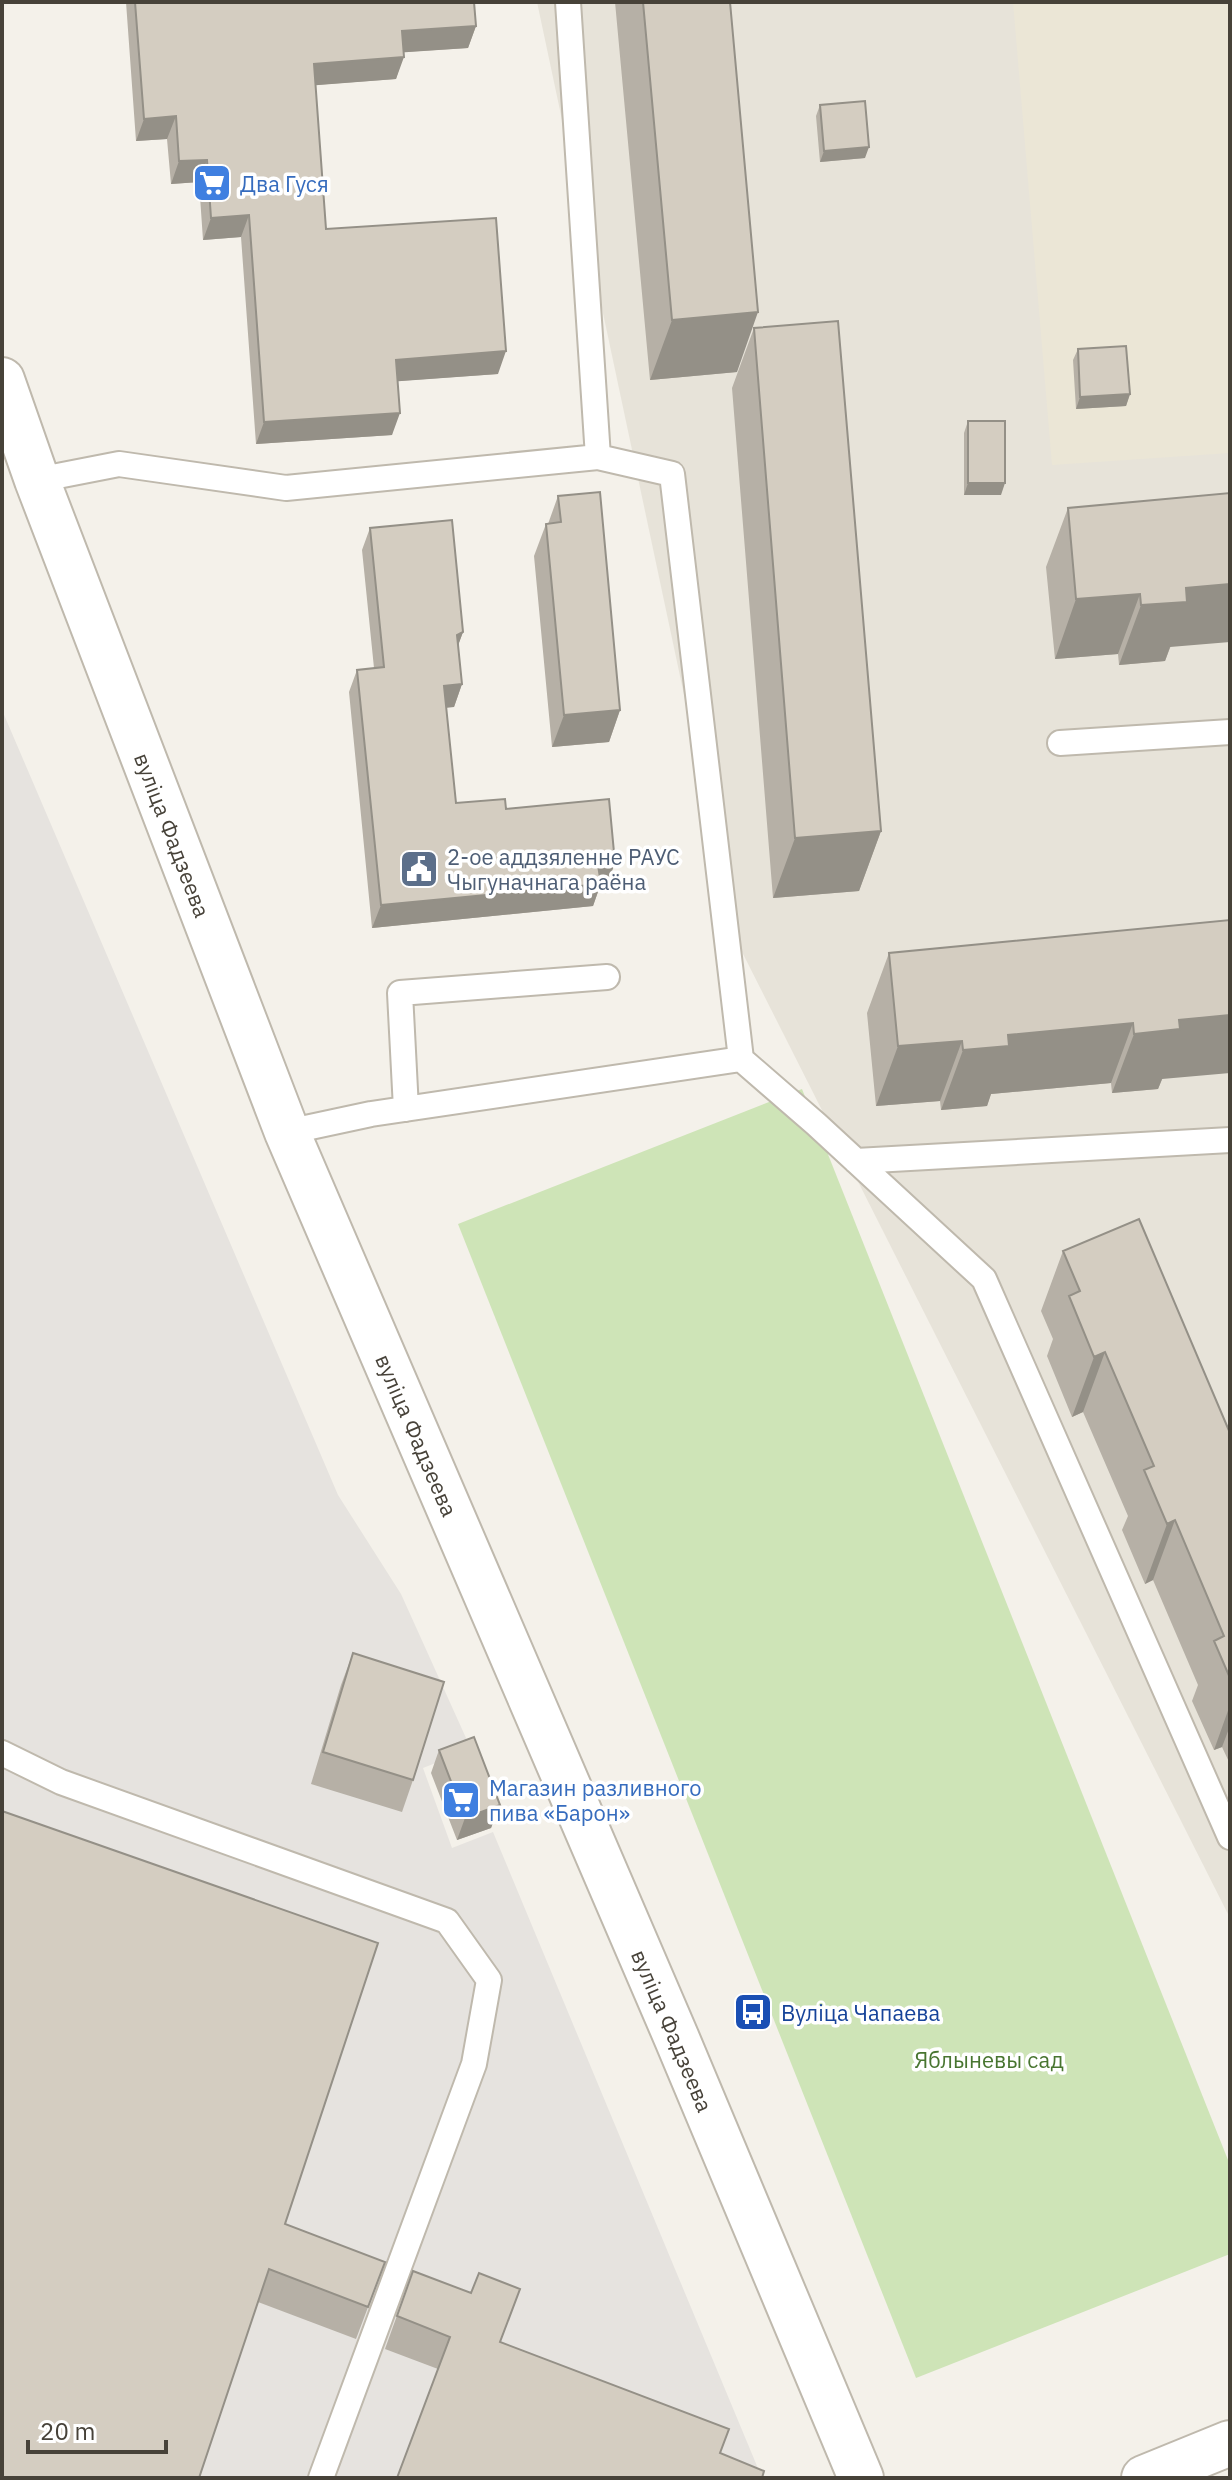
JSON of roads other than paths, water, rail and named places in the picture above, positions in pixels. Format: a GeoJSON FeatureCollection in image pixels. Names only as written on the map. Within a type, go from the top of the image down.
{"type":"FeatureCollection","features":[{"type":"Feature","properties":{"kind":"street","name":"вуліца Фадзеева"},"geometry":{"type":"LineString","coordinates":[[2,380],[37,480],[287,1132],[671,2024],[861,2478]]}},
{"type":"Feature","properties":{"kind":"street"},"geometry":{"type":"LineString","coordinates":[[1144,2478],[1230,2443]]}},
{"type":"Feature","properties":{"kind":"lane"},"geometry":{"type":"LineString","coordinates":[[568,2],[598,457]]}},
{"type":"Feature","properties":{"kind":"lane"},"geometry":{"type":"LineString","coordinates":[[37,480],[119,464],[286,488],[598,457],[672,474],[741,1059],[984,1279],[1230,1837]]}},
{"type":"Feature","properties":{"kind":"lane"},"geometry":{"type":"LineString","coordinates":[[1060,743],[1230,732]]}},
{"type":"Feature","properties":{"kind":"lane"},"geometry":{"type":"LineString","coordinates":[[406,1109],[400,993],[607,977]]}},
{"type":"Feature","properties":{"kind":"lane"},"geometry":{"type":"LineString","coordinates":[[287,1132],[406,1109],[741,1059]]}},
{"type":"Feature","properties":{"kind":"lane"},"geometry":{"type":"LineString","coordinates":[[856,1161],[1230,1140]]}},
{"type":"Feature","properties":{"kind":"lane"},"geometry":{"type":"LineString","coordinates":[[2,1753],[61,1782],[447,1921],[489,1980],[474,2064],[321,2478]]}},
{"type":"Feature","properties":{"kind":"place","name":"Два Гуся"},"geometry":{"type":"Point","coordinates":[212,183]}},
{"type":"Feature","properties":{"kind":"place","name":"2-ое аддзяленне РАУС Чыгуначнага раёна"},"geometry":{"type":"Point","coordinates":[419,869]}},
{"type":"Feature","properties":{"kind":"place","name":"Магазин разливного пива «Барон»"},"geometry":{"type":"Point","coordinates":[461,1800]}},
{"type":"Feature","properties":{"kind":"place","name":"Вуліца Чапаева"},"geometry":{"type":"Point","coordinates":[753,2012]}},
{"type":"Feature","properties":{"kind":"park label","name":"Яблыневы сад"},"geometry":{"type":"Point","coordinates":[989,2059]}}]}
